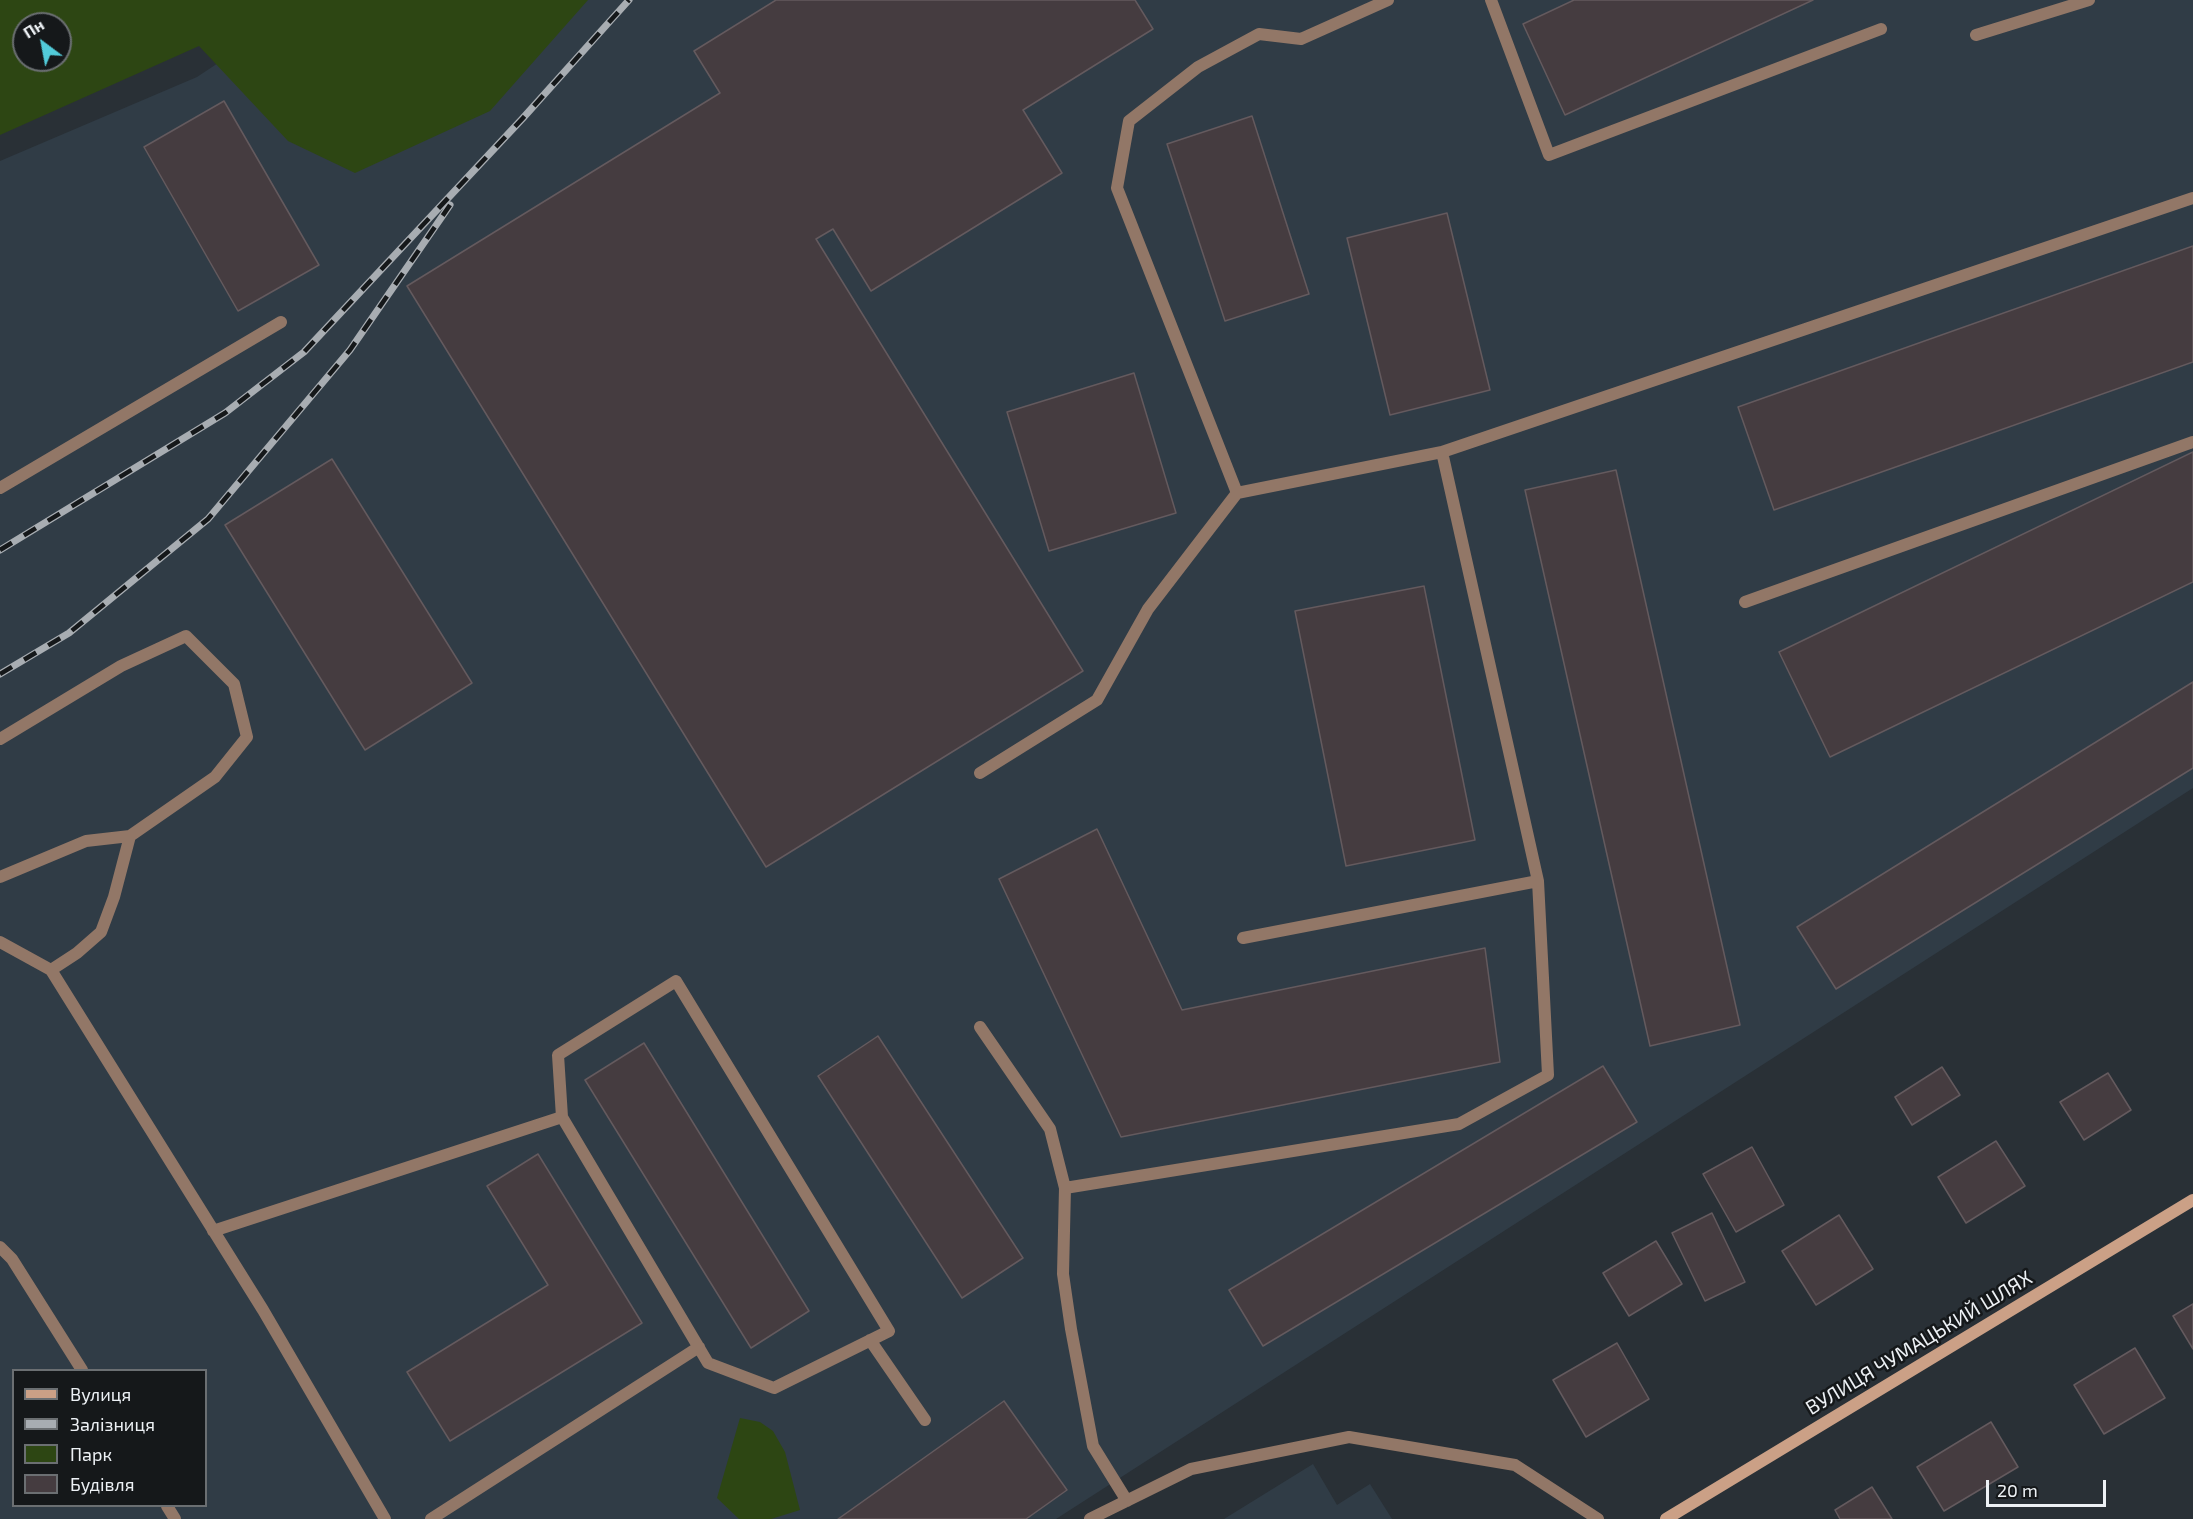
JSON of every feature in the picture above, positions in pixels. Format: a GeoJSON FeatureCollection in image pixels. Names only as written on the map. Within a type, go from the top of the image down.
{"type":"FeatureCollection","features":[{"type":"Feature","properties":{"kind":"main road","name":"ВУЛИЦЯ ЧУМАЦЬКИЙ ШЛЯХ"},"geometry":{"type":"LineString","coordinates":[[1666,1519],[2193,1200]]}},
{"type":"Feature","properties":{"kind":"lane"},"geometry":{"type":"LineString","coordinates":[[1237,493],[1117,188],[1129,121],[1198,67],[1258,34],[1301,39],[1388,0]]}},
{"type":"Feature","properties":{"kind":"lane"},"geometry":{"type":"LineString","coordinates":[[1491,0],[1549,155],[1881,29]]}},
{"type":"Feature","properties":{"kind":"lane"},"geometry":{"type":"LineString","coordinates":[[1976,35],[2088,0]]}},
{"type":"Feature","properties":{"kind":"lane"},"geometry":{"type":"LineString","coordinates":[[980,773],[1097,700],[1148,609],[1237,493],[1443,452],[2193,198]]}},
{"type":"Feature","properties":{"kind":"lane"},"geometry":{"type":"LineString","coordinates":[[0,488],[281,322]]}},
{"type":"Feature","properties":{"kind":"lane"},"geometry":{"type":"LineString","coordinates":[[1745,602],[2193,442]]}},
{"type":"Feature","properties":{"kind":"lane"},"geometry":{"type":"LineString","coordinates":[[1065,1188],[1459,1124],[1548,1076],[1538,881],[1443,452]]}},
{"type":"Feature","properties":{"kind":"lane"},"geometry":{"type":"LineString","coordinates":[[0,739],[121,666],[186,636],[234,684],[247,737],[215,777],[130,836],[86,841],[0,877]]}},
{"type":"Feature","properties":{"kind":"lane"},"geometry":{"type":"LineString","coordinates":[[51,970],[77,953],[101,932],[114,897],[130,836]]}},
{"type":"Feature","properties":{"kind":"lane"},"geometry":{"type":"LineString","coordinates":[[1243,938],[1538,881]]}},
{"type":"Feature","properties":{"kind":"lane"},"geometry":{"type":"LineString","coordinates":[[0,942],[51,970],[263,1310],[385,1519]]}},
{"type":"Feature","properties":{"kind":"lane"},"geometry":{"type":"LineString","coordinates":[[676,981],[889,1331],[774,1388],[708,1363],[562,1117],[558,1055],[676,981]]}},
{"type":"Feature","properties":{"kind":"lane"},"geometry":{"type":"LineString","coordinates":[[980,1027],[1050,1129],[1065,1188],[1064,1274],[1071,1329],[1093,1446],[1126,1501]]}},
{"type":"Feature","properties":{"kind":"lane"},"geometry":{"type":"LineString","coordinates":[[213,1231],[562,1117]]}},
{"type":"Feature","properties":{"kind":"lane"},"geometry":{"type":"LineString","coordinates":[[0,1247],[12,1259],[81,1369]]}},
{"type":"Feature","properties":{"kind":"lane"},"geometry":{"type":"LineString","coordinates":[[870,1340],[925,1420]]}},
{"type":"Feature","properties":{"kind":"lane"},"geometry":{"type":"LineString","coordinates":[[430,1519],[699,1347]]}},
{"type":"Feature","properties":{"kind":"lane"},"geometry":{"type":"LineString","coordinates":[[1090,1519],[1191,1469],[1349,1437],[1515,1465],[1598,1519]]}},
{"type":"Feature","properties":{"kind":"shaded area"},"geometry":{"type":"Polygon","coordinates":[[[313,0],[2193,0],[2193,788],[1056,1519],[0,1519],[0,161],[197,77],[313,0]]]}},
{"type":"Feature","properties":{"kind":"shaded area"},"geometry":{"type":"Polygon","coordinates":[[[1313,1464],[1337,1505],[1370,1484],[1392,1519],[1224,1519],[1313,1464]]]}},
{"type":"Feature","properties":{"kind":"green space"},"geometry":{"type":"Polygon","coordinates":[[[0,0],[588,0],[490,111],[355,173],[288,141],[199,46],[0,135],[0,0]]]}},
{"type":"Feature","properties":{"kind":"green space"},"geometry":{"type":"Polygon","coordinates":[[[740,1418],[760,1422],[773,1431],[785,1452],[800,1510],[771,1519],[739,1519],[717,1498],[740,1418]]]}},
{"type":"Feature","properties":{"kind":"building"},"geometry":{"type":"Polygon","coordinates":[[[776,0],[1135,0],[1153,29],[1023,110],[1062,173],[871,291],[833,229],[816,239],[1083,671],[766,867],[407,286],[720,93],[694,51],[776,0]]]}},
{"type":"Feature","properties":{"kind":"building"},"geometry":{"type":"Polygon","coordinates":[[[1574,0],[1813,0],[1565,115],[1523,24],[1574,0]]]}},
{"type":"Feature","properties":{"kind":"building"},"geometry":{"type":"Polygon","coordinates":[[[224,101],[319,265],[238,311],[144,147],[224,101]]]}},
{"type":"Feature","properties":{"kind":"building"},"geometry":{"type":"Polygon","coordinates":[[[1252,116],[1309,294],[1225,321],[1167,144],[1252,116]]]}},
{"type":"Feature","properties":{"kind":"building"},"geometry":{"type":"Polygon","coordinates":[[[1447,213],[1490,390],[1390,415],[1347,238],[1447,213]]]}},
{"type":"Feature","properties":{"kind":"building"},"geometry":{"type":"Polygon","coordinates":[[[2193,246],[2193,362],[1774,510],[1738,407],[2193,246]]]}},
{"type":"Feature","properties":{"kind":"building"},"geometry":{"type":"Polygon","coordinates":[[[1134,373],[1176,513],[1049,551],[1007,412],[1134,373]]]}},
{"type":"Feature","properties":{"kind":"building"},"geometry":{"type":"Polygon","coordinates":[[[2193,452],[2193,582],[1830,757],[1779,652],[2193,452]]]}},
{"type":"Feature","properties":{"kind":"building"},"geometry":{"type":"Polygon","coordinates":[[[332,459],[472,683],[365,750],[225,525],[332,459]]]}},
{"type":"Feature","properties":{"kind":"building"},"geometry":{"type":"Polygon","coordinates":[[[1616,470],[1740,1025],[1650,1046],[1525,490],[1616,470]]]}},
{"type":"Feature","properties":{"kind":"building"},"geometry":{"type":"Polygon","coordinates":[[[1424,586],[1475,840],[1346,866],[1295,611],[1424,586]]]}},
{"type":"Feature","properties":{"kind":"building"},"geometry":{"type":"Polygon","coordinates":[[[2193,682],[2193,768],[1836,989],[1797,927],[2193,682]]]}},
{"type":"Feature","properties":{"kind":"building"},"geometry":{"type":"Polygon","coordinates":[[[1097,829],[1182,1010],[1485,948],[1500,1062],[1121,1137],[999,879],[1097,829]]]}},
{"type":"Feature","properties":{"kind":"building"},"geometry":{"type":"Polygon","coordinates":[[[878,1036],[1023,1258],[962,1298],[818,1076],[878,1036]]]}},
{"type":"Feature","properties":{"kind":"building"},"geometry":{"type":"Polygon","coordinates":[[[644,1043],[809,1311],[751,1348],[585,1080],[644,1043]]]}},
{"type":"Feature","properties":{"kind":"building"},"geometry":{"type":"Polygon","coordinates":[[[1603,1066],[1637,1122],[1263,1346],[1229,1290],[1603,1066]]]}},
{"type":"Feature","properties":{"kind":"building"},"geometry":{"type":"Polygon","coordinates":[[[1942,1067],[1960,1095],[1912,1125],[1895,1097],[1942,1067]]]}},
{"type":"Feature","properties":{"kind":"building"},"geometry":{"type":"Polygon","coordinates":[[[2108,1073],[2131,1110],[2084,1140],[2060,1102],[2108,1073]]]}},
{"type":"Feature","properties":{"kind":"building"},"geometry":{"type":"Polygon","coordinates":[[[1996,1141],[2025,1186],[1966,1223],[1938,1177],[1996,1141]]]}},
{"type":"Feature","properties":{"kind":"building"},"geometry":{"type":"Polygon","coordinates":[[[1752,1147],[1784,1205],[1736,1232],[1703,1174],[1752,1147]]]}},
{"type":"Feature","properties":{"kind":"building"},"geometry":{"type":"Polygon","coordinates":[[[538,1154],[642,1323],[450,1441],[407,1372],[548,1285],[487,1186],[538,1154]]]}},
{"type":"Feature","properties":{"kind":"building"},"geometry":{"type":"Polygon","coordinates":[[[1712,1213],[1745,1282],[1705,1301],[1672,1233],[1712,1213]]]}},
{"type":"Feature","properties":{"kind":"building"},"geometry":{"type":"Polygon","coordinates":[[[1839,1215],[1873,1269],[1816,1305],[1782,1251],[1839,1215]]]}},
{"type":"Feature","properties":{"kind":"building"},"geometry":{"type":"Polygon","coordinates":[[[1656,1241],[1682,1284],[1629,1316],[1603,1273],[1656,1241]]]}},
{"type":"Feature","properties":{"kind":"building"},"geometry":{"type":"Polygon","coordinates":[[[2193,1304],[2193,1349],[2173,1316],[2193,1304]]]}},
{"type":"Feature","properties":{"kind":"building"},"geometry":{"type":"Polygon","coordinates":[[[1617,1343],[1649,1399],[1586,1437],[1553,1380],[1617,1343]]]}},
{"type":"Feature","properties":{"kind":"building"},"geometry":{"type":"Polygon","coordinates":[[[2135,1348],[2165,1398],[2104,1434],[2074,1385],[2135,1348]]]}},
{"type":"Feature","properties":{"kind":"building"},"geometry":{"type":"Polygon","coordinates":[[[1004,1401],[1067,1490],[1026,1519],[838,1519],[1004,1401]]]}},
{"type":"Feature","properties":{"kind":"building"},"geometry":{"type":"Polygon","coordinates":[[[1991,1422],[2018,1467],[1944,1511],[1917,1467],[1991,1422]]]}},
{"type":"Feature","properties":{"kind":"building"},"geometry":{"type":"Polygon","coordinates":[[[1872,1487],[1892,1519],[1840,1519],[1835,1510],[1872,1487]]]}},
{"type":"Feature","properties":{"kind":"railway"},"geometry":{"type":"LineString","coordinates":[[0,550],[225,413],[304,352],[523,118],[629,0]]}},
{"type":"Feature","properties":{"kind":"railway"},"geometry":{"type":"LineString","coordinates":[[0,674],[69,633],[208,519],[350,350],[450,205]]}}]}
